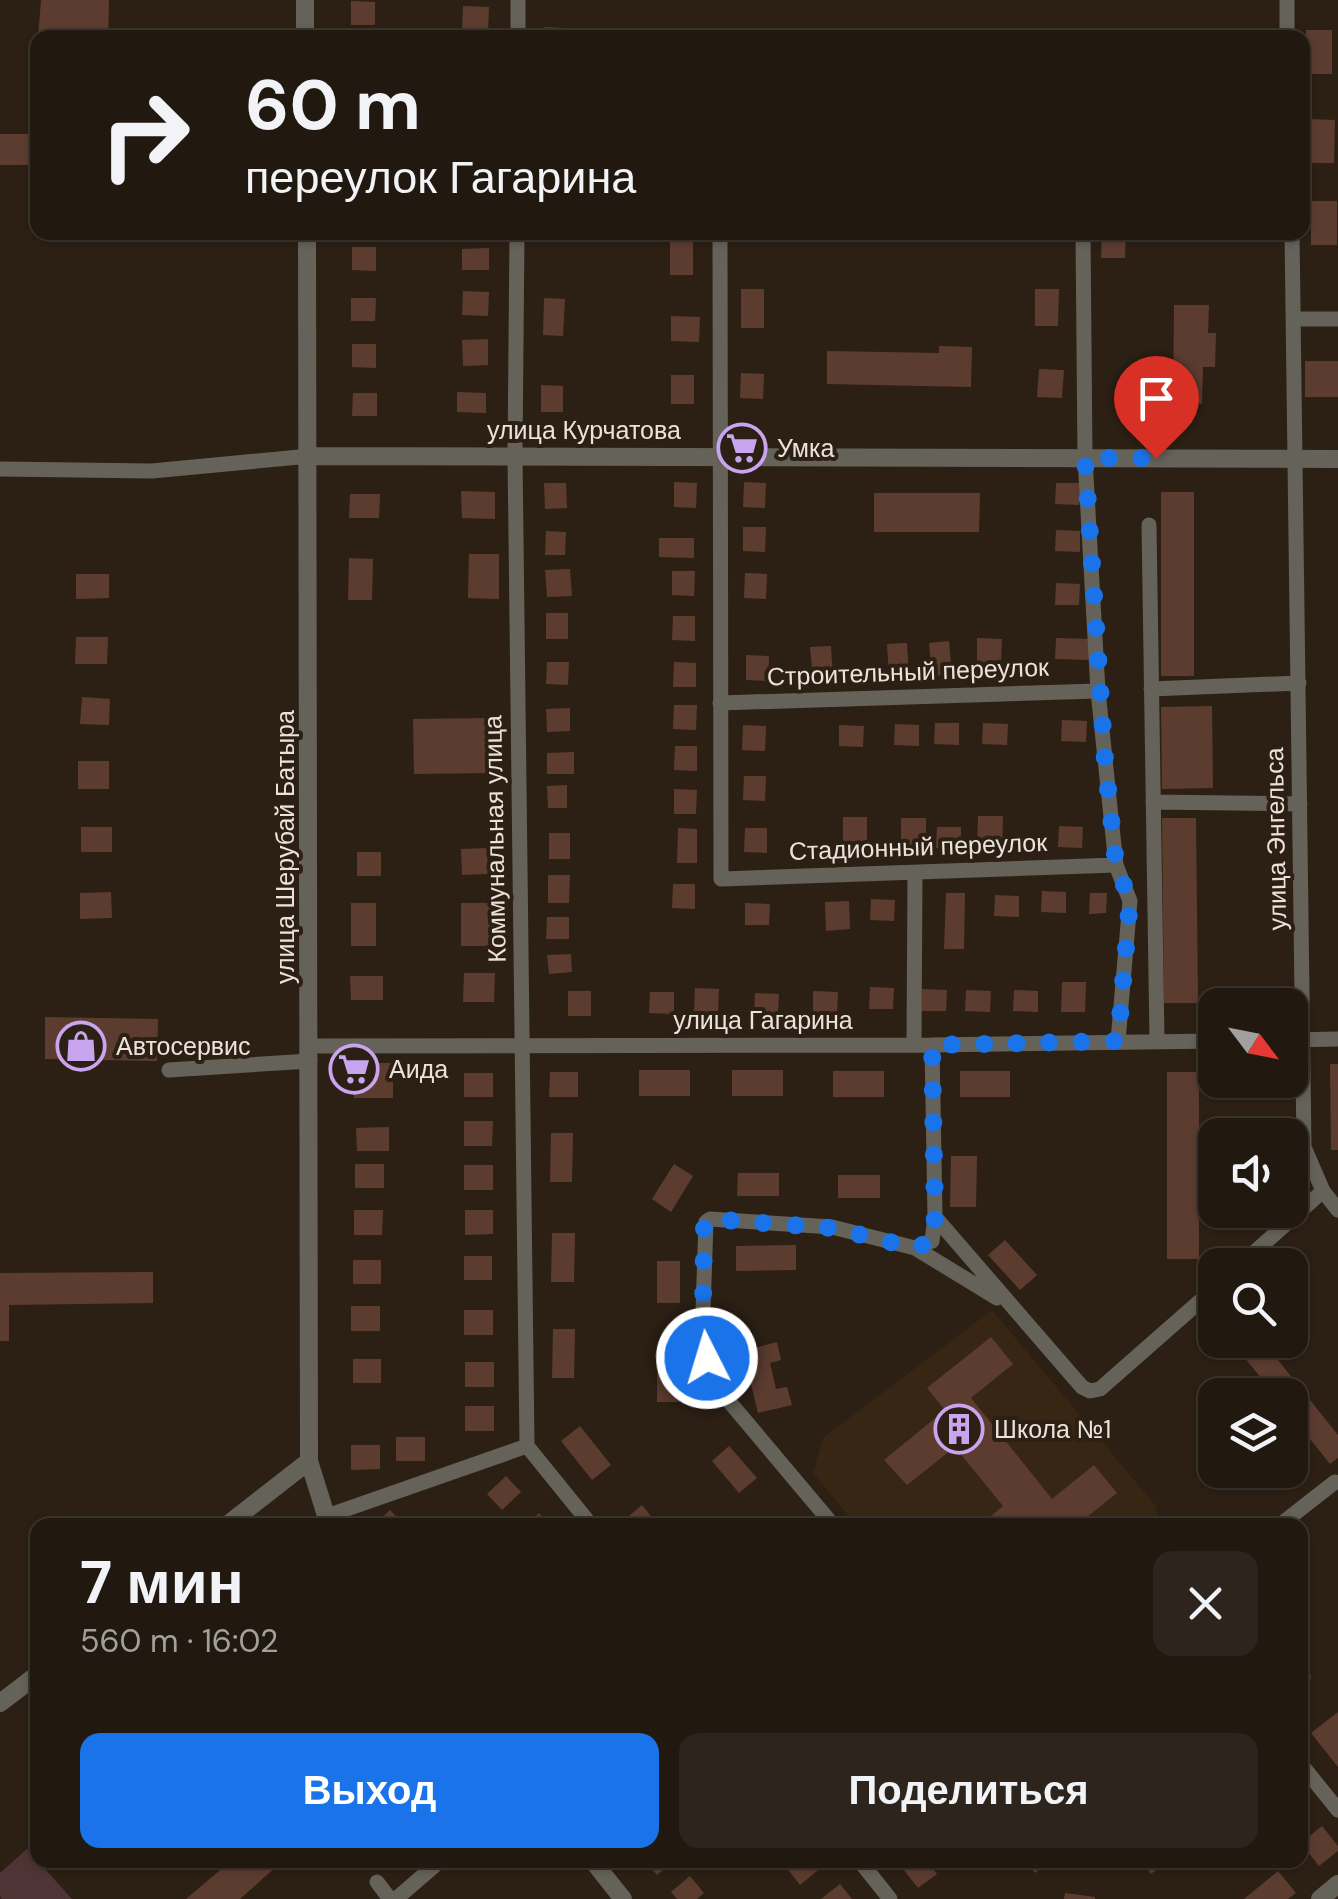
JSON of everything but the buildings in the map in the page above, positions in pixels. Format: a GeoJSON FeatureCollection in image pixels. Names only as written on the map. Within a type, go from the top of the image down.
{"type":"FeatureCollection","features":[{"type":"Feature","properties":{"kind":"street"},"geometry":{"type":"LineString","coordinates":[[304,0],[305,30]]}},
{"type":"Feature","properties":{"kind":"street"},"geometry":{"type":"LineString","coordinates":[[518,0],[518,30]]}},
{"type":"Feature","properties":{"kind":"street"},"geometry":{"type":"LineString","coordinates":[[1287,0],[1288,30]]}},
{"type":"Feature","properties":{"kind":"street","name":"улица Шерубай Батыра"},"geometry":{"type":"LineString","coordinates":[[307,240],[309,1461],[325,1518]]}},
{"type":"Feature","properties":{"kind":"street","name":"Коммунальная улица"},"geometry":{"type":"LineString","coordinates":[[516,240],[527,1446]]}},
{"type":"Feature","properties":{"kind":"street"},"geometry":{"type":"LineString","coordinates":[[720,240],[720,703]]}},
{"type":"Feature","properties":{"kind":"street"},"geometry":{"type":"LineString","coordinates":[[1083,240],[1085,458],[1098,691],[1116,864],[1130,901],[1118,1041]]}},
{"type":"Feature","properties":{"kind":"street","name":"улица Энгельса"},"geometry":{"type":"LineString","coordinates":[[1292,240],[1300,804],[1298,988]]}},
{"type":"Feature","properties":{"kind":"street"},"geometry":{"type":"LineString","coordinates":[[1294,319],[1338,318]]}},
{"type":"Feature","properties":{"kind":"street"},"geometry":{"type":"LineString","coordinates":[[0,469],[152,471],[310,456]]}},
{"type":"Feature","properties":{"kind":"street","name":"улица Курчатова"},"geometry":{"type":"LineString","coordinates":[[310,456],[1338,458]]}},
{"type":"Feature","properties":{"kind":"street"},"geometry":{"type":"LineString","coordinates":[[1149,525],[1157,1041]]}},
{"type":"Feature","properties":{"kind":"street"},"geometry":{"type":"LineString","coordinates":[[1151,688],[1299,683]]}},
{"type":"Feature","properties":{"kind":"street","name":"Строительный переулок"},"geometry":{"type":"LineString","coordinates":[[720,703],[1098,691]]}},
{"type":"Feature","properties":{"kind":"street","name":"Стадионный переулок"},"geometry":{"type":"LineString","coordinates":[[720,703],[721,879],[1116,864]]}},
{"type":"Feature","properties":{"kind":"street"},"geometry":{"type":"LineString","coordinates":[[1153,802],[1300,804]]}},
{"type":"Feature","properties":{"kind":"street"},"geometry":{"type":"LineString","coordinates":[[914,1045],[915,873]]}},
{"type":"Feature","properties":{"kind":"street"},"geometry":{"type":"LineString","coordinates":[[1308,1040],[1338,1039]]}},
{"type":"Feature","properties":{"kind":"street","name":"улица Гагарина"},"geometry":{"type":"LineString","coordinates":[[169,1070],[310,1054],[523,1046],[1198,1040]]}},
{"type":"Feature","properties":{"kind":"street"},"geometry":{"type":"LineString","coordinates":[[915,1248],[932,1241],[935,1217],[932,1045]]}},
{"type":"Feature","properties":{"kind":"street","name":"улица Энгельса"},"geometry":{"type":"LineString","coordinates":[[1301,1098],[1304,1147],[1323,1190],[1338,1210]]}},
{"type":"Feature","properties":{"kind":"street"},"geometry":{"type":"LineString","coordinates":[[1259,1248],[1323,1190]]}},
{"type":"Feature","properties":{"kind":"street"},"geometry":{"type":"LineString","coordinates":[[935,1217],[1010,1306],[1082,1386],[1090,1390],[1100,1388],[1198,1303]]}},
{"type":"Feature","properties":{"kind":"street"},"geometry":{"type":"LineString","coordinates":[[827,1518],[722,1393],[707,1358],[703,1311],[706,1222],[710,1219],[832,1228],[915,1248],[1010,1306]]}},
{"type":"Feature","properties":{"kind":"street"},"geometry":{"type":"LineString","coordinates":[[334,1518],[527,1446],[585,1518]]}},
{"type":"Feature","properties":{"kind":"street"},"geometry":{"type":"LineString","coordinates":[[237,1518],[309,1461]]}},
{"type":"Feature","properties":{"kind":"street"},"geometry":{"type":"LineString","coordinates":[[1289,1518],[1335,1482]]}},
{"type":"Feature","properties":{"kind":"street"},"geometry":{"type":"LineString","coordinates":[[0,1704],[30,1680]]}},
{"type":"Feature","properties":{"kind":"street"},"geometry":{"type":"LineString","coordinates":[[1308,1773],[1338,1810]]}},
{"type":"Feature","properties":{"kind":"street"},"geometry":{"type":"LineString","coordinates":[[376,1882],[393,1899],[431,1868]]}},
{"type":"Feature","properties":{"kind":"street"},"geometry":{"type":"LineString","coordinates":[[599,1868],[623,1899]]}},
{"type":"Feature","properties":{"kind":"street"},"geometry":{"type":"LineString","coordinates":[[865,1868],[890,1899]]}},
{"type":"Feature","properties":{"kind":"street"},"geometry":{"type":"LineString","coordinates":[[1320,1899],[1338,1884]]}},
{"type":"Feature","properties":{"kind":"shaded area"},"geometry":{"type":"Polygon","coordinates":[[[992,1310],[1155,1505],[1158,1518],[850,1518],[813,1473],[823,1438],[992,1310]]]}},
{"type":"Feature","properties":{"kind":"shaded area"},"geometry":{"type":"Polygon","coordinates":[[[27,1849],[30,1868],[44,1868],[72,1899],[2,1899],[0,1873],[27,1849]]]}},
{"type":"Feature","properties":{"kind":"place","name":"Умка"},"geometry":{"type":"Point","coordinates":[742,448]}},
{"type":"Feature","properties":{"kind":"place","name":"Автосервис"},"geometry":{"type":"Point","coordinates":[81,1046]}},
{"type":"Feature","properties":{"kind":"place","name":"Аида"},"geometry":{"type":"Point","coordinates":[354,1069]}},
{"type":"Feature","properties":{"kind":"place","name":"Школа №1"},"geometry":{"type":"Point","coordinates":[959,1429]}},
{"type":"Feature","properties":{"kind":"route"},"geometry":{"type":"LineString","coordinates":[[707,1358],[704,1228],[710,1219],[832,1228],[915,1248],[932,1241],[932,1045],[1118,1041],[1130,901],[1116,864],[1105,761],[1085,458],[1156,458]]}}]}
